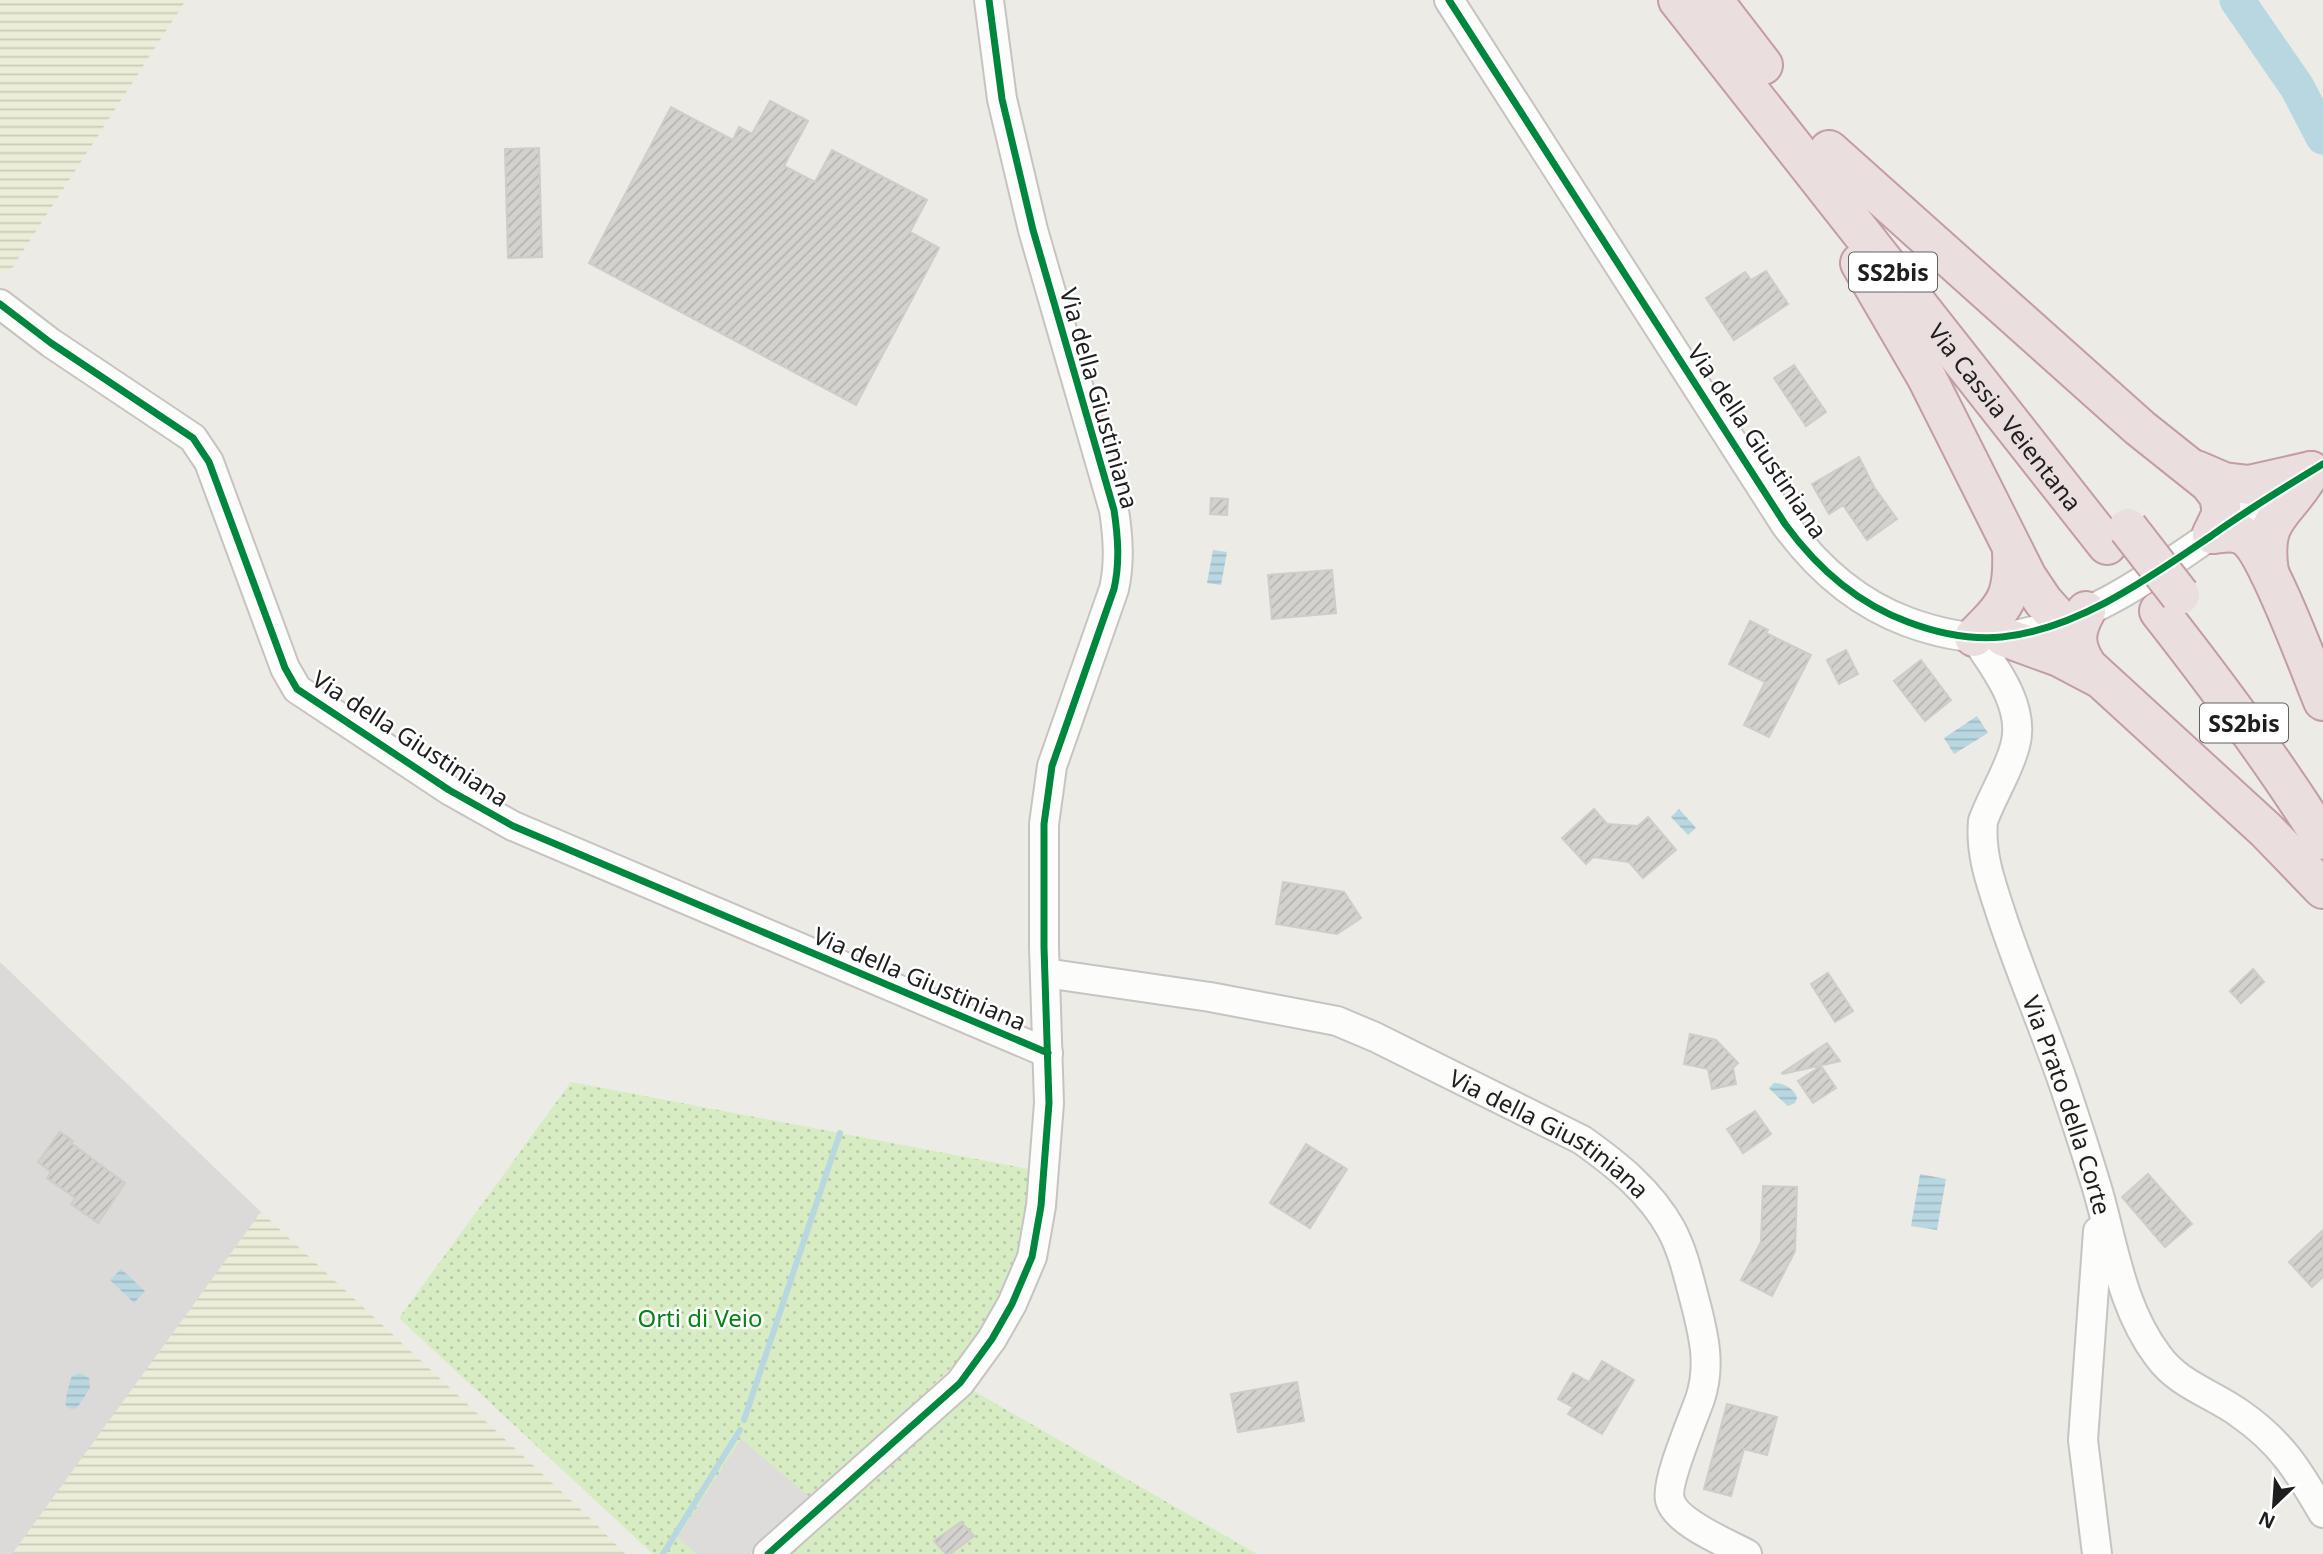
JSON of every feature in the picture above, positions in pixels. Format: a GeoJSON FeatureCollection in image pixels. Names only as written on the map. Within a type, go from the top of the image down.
{"type":"FeatureCollection","features":[{"type":"Feature","properties":{"kind":"highway","name":"Via Cassia Veientana"},"geometry":{"type":"LineString","coordinates":[[1678,0],[1811,148],[2169,603],[2223,693],[2289,786],[2323,840]]}},
{"type":"Feature","properties":{"kind":"highway","name":"Via Cassia Veientana"},"geometry":{"type":"LineString","coordinates":[[1713,0],[1811,148]]}},
{"type":"Feature","properties":{"kind":"highway"},"geometry":{"type":"LineString","coordinates":[[1811,148],[2215,489],[2221,501],[2221,515],[2212,534]]}},
{"type":"Feature","properties":{"kind":"highway"},"geometry":{"type":"LineString","coordinates":[[1811,148],[1832,217],[1927,378],[2012,551],[2032,585],[2073,616],[2078,629],[2077,645],[2084,661],[2097,677],[2266,830],[2323,889]]}},
{"type":"Feature","properties":{"kind":"highway"},"geometry":{"type":"LineString","coordinates":[[2194,469],[2224,482],[2249,485],[2317,468]]}},
{"type":"Feature","properties":{"kind":"highway"},"geometry":{"type":"LineString","coordinates":[[2269,572],[2269,529],[2317,468]]}},
{"type":"Feature","properties":{"kind":"highway"},"geometry":{"type":"LineString","coordinates":[[2212,534],[2230,532],[2242,535],[2251,543],[2269,572],[2323,701]]}},
{"type":"Feature","properties":{"kind":"highway"},"geometry":{"type":"LineString","coordinates":[[2012,551],[2013,580],[2010,594],[1989,637],[2059,657],[2097,677]]}},
{"type":"Feature","properties":{"kind":"highway","name":"Via Cassia Veientana"},"geometry":{"type":"LineString","coordinates":[[2169,603],[2239,673],[2323,790]]}},
{"type":"Feature","properties":{"kind":"street","name":"Via della Giustiniana"},"geometry":{"type":"LineString","coordinates":[[768,1554],[960,1383],[992,1339],[1012,1304],[1032,1257],[1041,1206],[1049,1103],[1044,824],[1052,766],[1114,589],[1118,548],[1114,510],[1033,230],[1002,99],[989,0]]}},
{"type":"Feature","properties":{"kind":"street","name":"Via della Giustiniana"},"geometry":{"type":"LineString","coordinates":[[1449,0],[1799,542],[1840,585],[1881,611],[1936,631],[1989,637],[2073,616],[2149,576],[2317,468]]}},
{"type":"Feature","properties":{"kind":"street","name":"Via della Giustiniana"},"geometry":{"type":"LineString","coordinates":[[0,304],[51,344],[194,438],[209,462],[285,668],[297,689],[449,790],[513,826],[1048,1053]]}},
{"type":"Feature","properties":{"kind":"street","name":"Via Prato della Corte"},"geometry":{"type":"LineString","coordinates":[[1989,637],[1989,659],[2013,704],[2018,730],[2015,747],[1983,821],[1984,860],[2016,958],[2064,1085],[2097,1189],[2122,1286],[2132,1311],[2156,1354],[2176,1377],[2227,1405],[2278,1445],[2323,1513]]}},
{"type":"Feature","properties":{"kind":"street","name":"Via della Giustiniana"},"geometry":{"type":"LineString","coordinates":[[1045,973],[1210,997],[1337,1021],[1582,1140],[1613,1162],[1641,1188],[1671,1229],[1682,1256],[1707,1351],[1701,1395],[1671,1484],[1670,1502],[1688,1521],[1747,1554]]}},
{"type":"Feature","properties":{"kind":"street"},"geometry":{"type":"LineString","coordinates":[[2097,1189],[2098,1246],[2083,1440],[2097,1554]]}},
{"type":"Feature","properties":{"kind":"shaded area"},"geometry":{"type":"Polygon","coordinates":[[[0,962],[261,1212],[13,1554],[0,1554],[0,962]]]}},
{"type":"Feature","properties":{"kind":"shaded area"},"geometry":{"type":"Polygon","coordinates":[[[741,1439],[811,1498],[750,1554],[696,1554],[678,1537],[741,1439]]]}},
{"type":"Feature","properties":{"kind":"green space"},"geometry":{"type":"Polygon","coordinates":[[[0,0],[186,0],[12,268],[0,274],[0,0]]]}},
{"type":"Feature","properties":{"kind":"green space","name":"Orti di Veio"},"geometry":{"type":"Polygon","coordinates":[[[571,1082],[1044,1172],[1019,1265],[978,1338],[954,1365],[750,1554],[653,1554],[399,1318],[571,1082]]]}},
{"type":"Feature","properties":{"kind":"green space"},"geometry":{"type":"Polygon","coordinates":[[[261,1212],[593,1521],[625,1554],[12,1554],[261,1212]]]}},
{"type":"Feature","properties":{"kind":"green space"},"geometry":{"type":"Polygon","coordinates":[[[960,1383],[1257,1554],[787,1554],[960,1383]]]}},
{"type":"Feature","properties":{"kind":"water"},"geometry":{"type":"Polygon","coordinates":[[[1213,550],[1227,552],[1221,585],[1207,583],[1213,550]]]}},
{"type":"Feature","properties":{"kind":"water"},"geometry":{"type":"Polygon","coordinates":[[[1977,716],[1988,733],[1954,754],[1944,738],[1977,716]]]}},
{"type":"Feature","properties":{"kind":"water"},"geometry":{"type":"Polygon","coordinates":[[[1679,809],[1696,828],[1688,835],[1671,817],[1679,809]]]}},
{"type":"Feature","properties":{"kind":"water"},"geometry":{"type":"Polygon","coordinates":[[[1774,1083],[1791,1089],[1797,1098],[1795,1103],[1788,1106],[1772,1091],[1769,1088],[1774,1083]]]}},
{"type":"Feature","properties":{"kind":"water"},"geometry":{"type":"Polygon","coordinates":[[[1920,1174],[1946,1179],[1937,1230],[1911,1226],[1920,1174]]]}},
{"type":"Feature","properties":{"kind":"water"},"geometry":{"type":"Polygon","coordinates":[[[121,1269],[145,1291],[134,1303],[110,1280],[121,1269]]]}},
{"type":"Feature","properties":{"kind":"water"},"geometry":{"type":"Polygon","coordinates":[[[80,1373],[89,1378],[90,1388],[77,1408],[71,1409],[66,1406],[68,1391],[72,1376],[80,1373]]]}},
{"type":"Feature","properties":{"kind":"building"},"geometry":{"type":"Polygon","coordinates":[[[770,101],[808,121],[784,166],[815,182],[832,150],[927,200],[910,232],[939,248],[856,405],[589,263],[671,107],[733,140],[739,127],[752,134],[770,101]]]}},
{"type":"Feature","properties":{"kind":"building"},"geometry":{"type":"Polygon","coordinates":[[[539,148],[542,257],[508,258],[505,149],[539,148]]]}},
{"type":"Feature","properties":{"kind":"building"},"geometry":{"type":"Polygon","coordinates":[[[1766,271],[1788,304],[1734,340],[1706,298],[1745,272],[1751,280],[1766,271]]]}},
{"type":"Feature","properties":{"kind":"building"},"geometry":{"type":"Polygon","coordinates":[[[1794,365],[1826,412],[1806,426],[1774,378],[1794,365]]]}},
{"type":"Feature","properties":{"kind":"building"},"geometry":{"type":"Polygon","coordinates":[[[1859,457],[1874,487],[1897,519],[1867,540],[1843,505],[1829,514],[1812,484],[1859,457]]]}},
{"type":"Feature","properties":{"kind":"building"},"geometry":{"type":"Polygon","coordinates":[[[1211,498],[1228,499],[1227,515],[1210,514],[1211,498]]]}},
{"type":"Feature","properties":{"kind":"building"},"geometry":{"type":"Polygon","coordinates":[[[1332,570],[1336,613],[1272,619],[1268,575],[1332,570]]]}},
{"type":"Feature","properties":{"kind":"building"},"geometry":{"type":"Polygon","coordinates":[[[1750,621],[1768,630],[1766,633],[1811,655],[1769,737],[1744,725],[1765,682],[1729,664],[1750,621]]]}},
{"type":"Feature","properties":{"kind":"building"},"geometry":{"type":"Polygon","coordinates":[[[1846,650],[1858,674],[1839,684],[1827,660],[1846,650]]]}},
{"type":"Feature","properties":{"kind":"building"},"geometry":{"type":"Polygon","coordinates":[[[1921,660],[1951,700],[1925,721],[1894,681],[1921,660]]]}},
{"type":"Feature","properties":{"kind":"building"},"geometry":{"type":"Polygon","coordinates":[[[1594,809],[1607,824],[1638,826],[1648,817],[1676,850],[1643,878],[1629,862],[1593,857],[1586,864],[1562,838],[1594,809]]]}},
{"type":"Feature","properties":{"kind":"building"},"geometry":{"type":"Polygon","coordinates":[[[1283,882],[1344,892],[1361,918],[1337,934],[1276,924],[1283,882]]]}},
{"type":"Feature","properties":{"kind":"building"},"geometry":{"type":"Polygon","coordinates":[[[2253,969],[2264,982],[2241,1003],[2230,991],[2253,969]]]}},
{"type":"Feature","properties":{"kind":"building"},"geometry":{"type":"Polygon","coordinates":[[[1828,973],[1853,1011],[1835,1022],[1811,984],[1828,973]]]}},
{"type":"Feature","properties":{"kind":"building"},"geometry":{"type":"Polygon","coordinates":[[[1690,1034],[1716,1040],[1738,1063],[1733,1068],[1736,1084],[1712,1089],[1708,1069],[1684,1064],[1690,1034]]]}},
{"type":"Feature","properties":{"kind":"building"},"geometry":{"type":"Polygon","coordinates":[[[1827,1043],[1840,1061],[1782,1073],[1827,1043]]]}},
{"type":"Feature","properties":{"kind":"building"},"geometry":{"type":"Polygon","coordinates":[[[1821,1066],[1836,1088],[1813,1103],[1798,1081],[1821,1066]]]}},
{"type":"Feature","properties":{"kind":"building"},"geometry":{"type":"Polygon","coordinates":[[[1755,1111],[1771,1134],[1743,1153],[1727,1129],[1755,1111]]]}},
{"type":"Feature","properties":{"kind":"building"},"geometry":{"type":"Polygon","coordinates":[[[60,1132],[125,1183],[98,1223],[71,1204],[75,1198],[47,1178],[51,1172],[38,1162],[60,1132]]]}},
{"type":"Feature","properties":{"kind":"building"},"geometry":{"type":"Polygon","coordinates":[[[1306,1144],[1347,1169],[1310,1228],[1270,1203],[1306,1144]]]}},
{"type":"Feature","properties":{"kind":"building"},"geometry":{"type":"Polygon","coordinates":[[[2148,1174],[2192,1224],[2165,1247],[2122,1197],[2148,1174]]]}},
{"type":"Feature","properties":{"kind":"building"},"geometry":{"type":"Polygon","coordinates":[[[1763,1186],[1797,1187],[1795,1251],[1772,1296],[1741,1280],[1761,1242],[1763,1186]]]}},
{"type":"Feature","properties":{"kind":"building"},"geometry":{"type":"Polygon","coordinates":[[[2323,1230],[2323,1277],[2312,1287],[2289,1262],[2323,1230]]]}},
{"type":"Feature","properties":{"kind":"building"},"geometry":{"type":"Polygon","coordinates":[[[1602,1361],[1634,1380],[1602,1434],[1568,1414],[1573,1407],[1558,1399],[1573,1373],[1589,1382],[1602,1361]]]}},
{"type":"Feature","properties":{"kind":"building"},"geometry":{"type":"Polygon","coordinates":[[[1297,1382],[1304,1421],[1238,1432],[1231,1394],[1297,1382]]]}},
{"type":"Feature","properties":{"kind":"building"},"geometry":{"type":"Polygon","coordinates":[[[1727,1404],[1777,1417],[1767,1455],[1744,1449],[1731,1496],[1704,1489],[1727,1404]]]}},
{"type":"Feature","properties":{"kind":"building"},"geometry":{"type":"Polygon","coordinates":[[[961,1522],[974,1536],[950,1554],[946,1554],[934,1541],[961,1522]]]}},
{"type":"Feature","properties":{"kind":"waterway"},"geometry":{"type":"LineString","coordinates":[[2237,0],[2297,87],[2323,137]]}},
{"type":"Feature","properties":{"kind":"waterway"},"geometry":{"type":"LineString","coordinates":[[744,1420],[840,1133]]}},
{"type":"Feature","properties":{"kind":"waterway"},"geometry":{"type":"LineString","coordinates":[[663,1554],[740,1430]]}},
{"type":"Feature","properties":{"kind":"cycle path"},"geometry":{"type":"LineString","coordinates":[[768,1554],[960,1383],[992,1339],[1012,1304],[1032,1257],[1041,1206],[1049,1103],[1044,947],[1044,824],[1052,766],[1114,589],[1117,540],[1114,510],[1033,230],[1002,99],[989,0]]}},
{"type":"Feature","properties":{"kind":"cycle path"},"geometry":{"type":"LineString","coordinates":[[1449,0],[1785,524],[1824,569],[1871,605],[1919,626],[1966,636],[2002,637],[2058,624],[2085,613],[2138,584],[2323,464]]}},
{"type":"Feature","properties":{"kind":"cycle path"},"geometry":{"type":"LineString","coordinates":[[0,304],[51,343],[193,438],[209,462],[285,668],[297,689],[449,790],[513,826],[1048,1053]]}}]}
